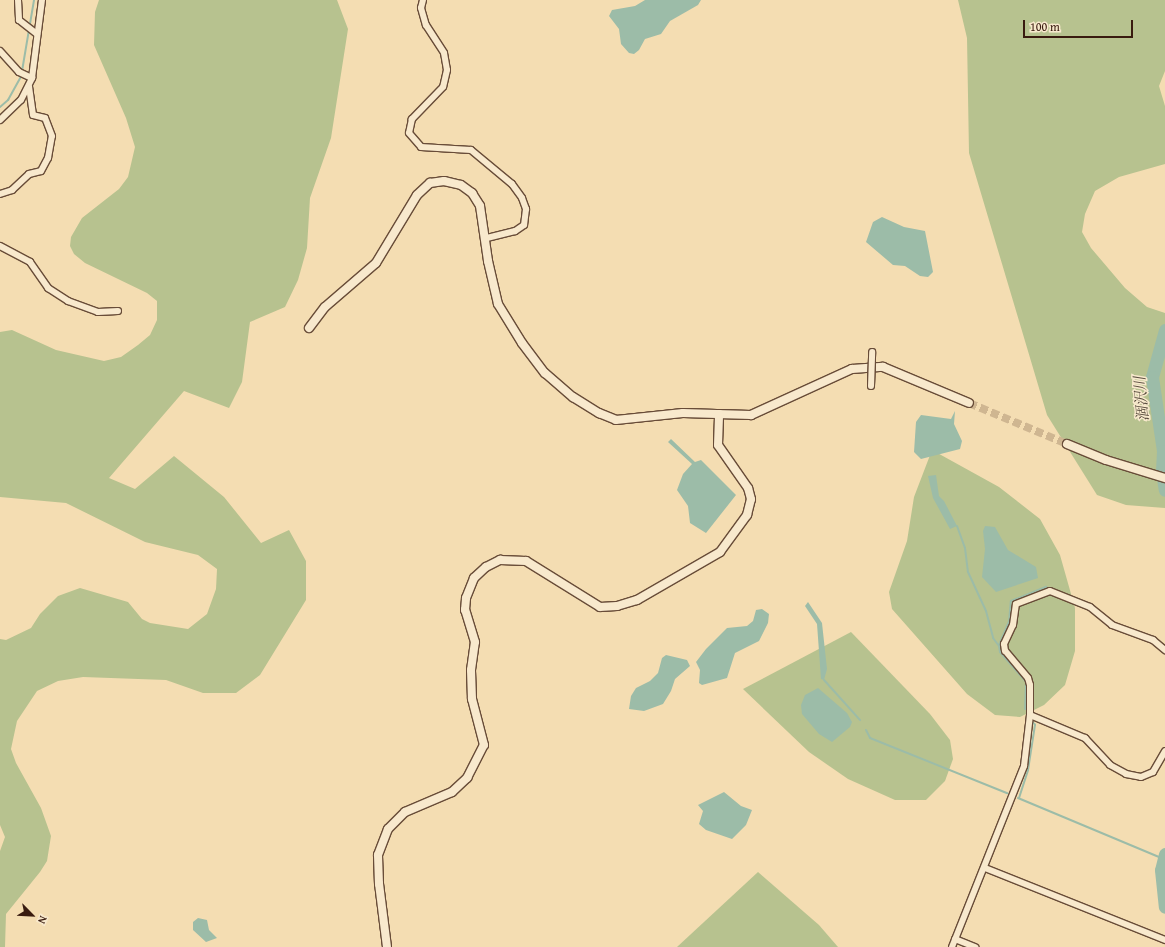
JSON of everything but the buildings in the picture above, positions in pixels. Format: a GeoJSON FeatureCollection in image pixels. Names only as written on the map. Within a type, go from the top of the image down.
{"type":"FeatureCollection","features":[{"type":"Feature","properties":{"kind":"street"},"geometry":{"type":"LineString","coordinates":[[18,0],[19,20],[37,34]]}},
{"type":"Feature","properties":{"kind":"street"},"geometry":{"type":"LineString","coordinates":[[0,120],[21,100],[32,78],[42,0]]}},
{"type":"Feature","properties":{"kind":"street"},"geometry":{"type":"LineString","coordinates":[[423,0],[421,8],[426,25],[444,53],[447,70],[443,88],[412,118],[409,133],[421,147],[435,150],[460,147],[471,150],[512,184],[522,198],[526,209],[524,226],[515,232],[486,238]]}},
{"type":"Feature","properties":{"kind":"street"},"geometry":{"type":"LineString","coordinates":[[0,51],[19,72],[32,78]]}},
{"type":"Feature","properties":{"kind":"street"},"geometry":{"type":"LineString","coordinates":[[0,194],[12,190],[28,174],[41,171],[48,158],[52,136],[46,118],[34,115],[29,86]]}},
{"type":"Feature","properties":{"kind":"street"},"geometry":{"type":"LineString","coordinates":[[309,328],[325,307],[376,263],[410,206],[430,183],[444,181],[462,184],[472,193],[480,206],[486,238],[488,261],[498,304],[522,343],[545,373],[573,397],[599,413],[616,420],[683,413],[751,415],[852,369],[883,367],[969,403]]}},
{"type":"Feature","properties":{"kind":"street"},"geometry":{"type":"LineString","coordinates":[[0,246],[30,262],[48,288],[68,300],[98,312],[118,311]]}},
{"type":"Feature","properties":{"kind":"street"},"geometry":{"type":"LineString","coordinates":[[871,386],[872,352]]}},
{"type":"Feature","properties":{"kind":"street"},"geometry":{"type":"LineString","coordinates":[[387,947],[379,884],[378,855],[388,829],[405,812],[452,792],[467,778],[484,745],[472,698],[471,670],[475,642],[465,610],[466,598],[474,578],[486,567],[500,560],[526,560],[600,607],[617,606],[637,600],[720,552],[747,514],[751,499],[748,488],[718,445],[719,414]]}},
{"type":"Feature","properties":{"kind":"street"},"geometry":{"type":"LineString","coordinates":[[1067,444],[1106,460],[1165,478]]}},
{"type":"Feature","properties":{"kind":"street"},"geometry":{"type":"LineString","coordinates":[[952,947],[985,868],[1024,766],[1030,715],[1030,685],[1028,678],[1005,651],[1016,604],[1050,591],[1090,607],[1112,625],[1153,640],[1165,650]]}},
{"type":"Feature","properties":{"kind":"street"},"geometry":{"type":"LineString","coordinates":[[1030,715],[1085,738],[1110,765],[1126,774],[1141,777],[1153,772],[1165,750]]}},
{"type":"Feature","properties":{"kind":"street"},"geometry":{"type":"LineString","coordinates":[[985,868],[1165,940]]}},
{"type":"Feature","properties":{"kind":"street"},"geometry":{"type":"LineString","coordinates":[[955,939],[975,947]]}},
{"type":"Feature","properties":{"kind":"green space"},"geometry":{"type":"Polygon","coordinates":[[[99,0],[337,0],[348,29],[331,138],[310,198],[307,248],[298,280],[285,307],[250,322],[242,382],[229,408],[184,391],[109,478],[135,489],[174,456],[224,497],[261,543],[289,530],[306,561],[306,600],[260,675],[236,693],[203,693],[166,680],[83,677],[58,681],[37,691],[17,721],[11,749],[16,763],[41,808],[51,836],[47,861],[6,914],[5,947],[0,947],[0,851],[5,837],[0,825],[0,639],[6,640],[31,628],[40,614],[58,596],[80,588],[128,602],[142,619],[150,623],[188,629],[207,614],[216,589],[217,569],[198,555],[145,542],[66,503],[0,497],[0,332],[12,330],[56,350],[104,361],[121,357],[138,345],[150,335],[157,320],[157,301],[147,293],[85,263],[74,254],[70,246],[71,237],[82,218],[119,189],[128,177],[135,147],[126,118],[94,45],[95,12],[99,0]]]}},
{"type":"Feature","properties":{"kind":"green space"},"geometry":{"type":"Polygon","coordinates":[[[958,0],[1165,0],[1165,71],[1159,86],[1165,106],[1165,164],[1119,177],[1095,191],[1085,214],[1082,232],[1091,248],[1125,288],[1147,307],[1165,313],[1165,508],[1126,505],[1097,495],[1047,415],[969,153],[967,38],[958,0]]]}},
{"type":"Feature","properties":{"kind":"green space"},"geometry":{"type":"Polygon","coordinates":[[[932,450],[999,487],[1040,519],[1060,555],[1075,608],[1075,651],[1065,685],[1044,705],[1020,717],[995,715],[967,694],[892,609],[889,592],[907,541],[914,497],[932,450]]]}},
{"type":"Feature","properties":{"kind":"green space"},"geometry":{"type":"Polygon","coordinates":[[[851,632],[930,714],[950,740],[953,759],[945,781],[926,800],[895,800],[848,779],[809,752],[743,689],[851,632]]]}},
{"type":"Feature","properties":{"kind":"green space"},"geometry":{"type":"Polygon","coordinates":[[[758,872],[819,925],[838,947],[677,947],[758,872]]]}},
{"type":"Feature","properties":{"kind":"shaded area"},"geometry":{"type":"Polygon","coordinates":[[[645,0],[701,0],[698,5],[670,21],[661,34],[645,39],[639,50],[634,54],[629,53],[621,44],[619,29],[609,16],[612,10],[635,6],[645,0]]]}},
{"type":"Feature","properties":{"kind":"shaded area"},"geometry":{"type":"Polygon","coordinates":[[[882,217],[904,227],[925,231],[933,272],[928,277],[920,276],[905,266],[893,265],[866,242],[873,222],[882,217]]]}},
{"type":"Feature","properties":{"kind":"shaded area"},"geometry":{"type":"Polygon","coordinates":[[[955,411],[954,424],[962,441],[960,449],[921,459],[914,452],[916,422],[921,415],[951,419],[955,411]]]}},
{"type":"Feature","properties":{"kind":"shaded area"},"geometry":{"type":"Polygon","coordinates":[[[671,439],[695,462],[701,460],[736,495],[706,533],[690,523],[688,506],[677,490],[683,474],[692,464],[668,442],[671,439]]]}},
{"type":"Feature","properties":{"kind":"shaded area"},"geometry":{"type":"Polygon","coordinates":[[[936,475],[939,496],[944,501],[957,526],[950,529],[933,498],[928,476],[936,475]]]}},
{"type":"Feature","properties":{"kind":"shaded area"},"geometry":{"type":"Polygon","coordinates":[[[985,526],[995,527],[1008,550],[1036,567],[1038,578],[996,592],[982,577],[985,549],[983,531],[985,526]]]}},
{"type":"Feature","properties":{"kind":"shaded area"},"geometry":{"type":"Polygon","coordinates":[[[808,602],[822,623],[827,669],[824,680],[821,679],[817,624],[805,606],[808,602]]]}},
{"type":"Feature","properties":{"kind":"shaded area"},"geometry":{"type":"Polygon","coordinates":[[[762,609],[769,614],[768,623],[759,641],[735,653],[727,678],[702,685],[699,683],[700,670],[696,662],[706,649],[727,628],[747,626],[753,621],[756,610],[762,609]]]}},
{"type":"Feature","properties":{"kind":"shaded area"},"geometry":{"type":"Polygon","coordinates":[[[666,655],[687,660],[690,666],[675,679],[671,691],[663,704],[644,711],[629,709],[631,696],[636,688],[650,681],[658,673],[662,658],[666,655]]]}},
{"type":"Feature","properties":{"kind":"shaded area"},"geometry":{"type":"Polygon","coordinates":[[[818,688],[847,713],[852,722],[850,727],[832,742],[819,734],[802,714],[801,705],[805,695],[818,688]]]}},
{"type":"Feature","properties":{"kind":"shaded area"},"geometry":{"type":"Polygon","coordinates":[[[724,792],[741,806],[752,810],[746,825],[732,839],[706,830],[699,824],[703,811],[698,805],[724,792]]]}},
{"type":"Feature","properties":{"kind":"shaded area"},"geometry":{"type":"Polygon","coordinates":[[[198,918],[207,920],[209,930],[217,938],[206,942],[193,930],[193,922],[198,918]]]}},
{"type":"Feature","properties":{"kind":"waterway"},"geometry":{"type":"LineString","coordinates":[[0,107],[8,100],[21,77],[34,0]]}},
{"type":"Feature","properties":{"kind":"waterway","name":"涸沢川"},"geometry":{"type":"LineString","coordinates":[[1165,330],[1152,377],[1163,451],[1162,472],[1165,490]]}},
{"type":"Feature","properties":{"kind":"waterway"},"geometry":{"type":"LineString","coordinates":[[957,526],[965,548],[968,572],[986,611],[993,638],[999,646],[1000,652],[1026,682],[1025,709]]}},
{"type":"Feature","properties":{"kind":"waterway"},"geometry":{"type":"LineString","coordinates":[[999,645],[1009,622],[1011,601],[1046,587]]}},
{"type":"Feature","properties":{"kind":"waterway"},"geometry":{"type":"LineString","coordinates":[[824,680],[860,720]]}},
{"type":"Feature","properties":{"kind":"waterway"},"geometry":{"type":"LineString","coordinates":[[1019,798],[1028,770],[1035,725],[1032,721]]}},
{"type":"Feature","properties":{"kind":"waterway"},"geometry":{"type":"LineString","coordinates":[[866,730],[870,738],[1007,793]]}},
{"type":"Feature","properties":{"kind":"waterway"},"geometry":{"type":"LineString","coordinates":[[1018,798],[1164,859]]}},
{"type":"Feature","properties":{"kind":"waterway","name":"涸沢川"},"geometry":{"type":"LineString","coordinates":[[1165,854],[1161,870],[1165,907]]}},
{"type":"Feature","properties":{"kind":"tunnel"},"geometry":{"type":"LineString","coordinates":[[969,403],[1067,444]]}}]}
